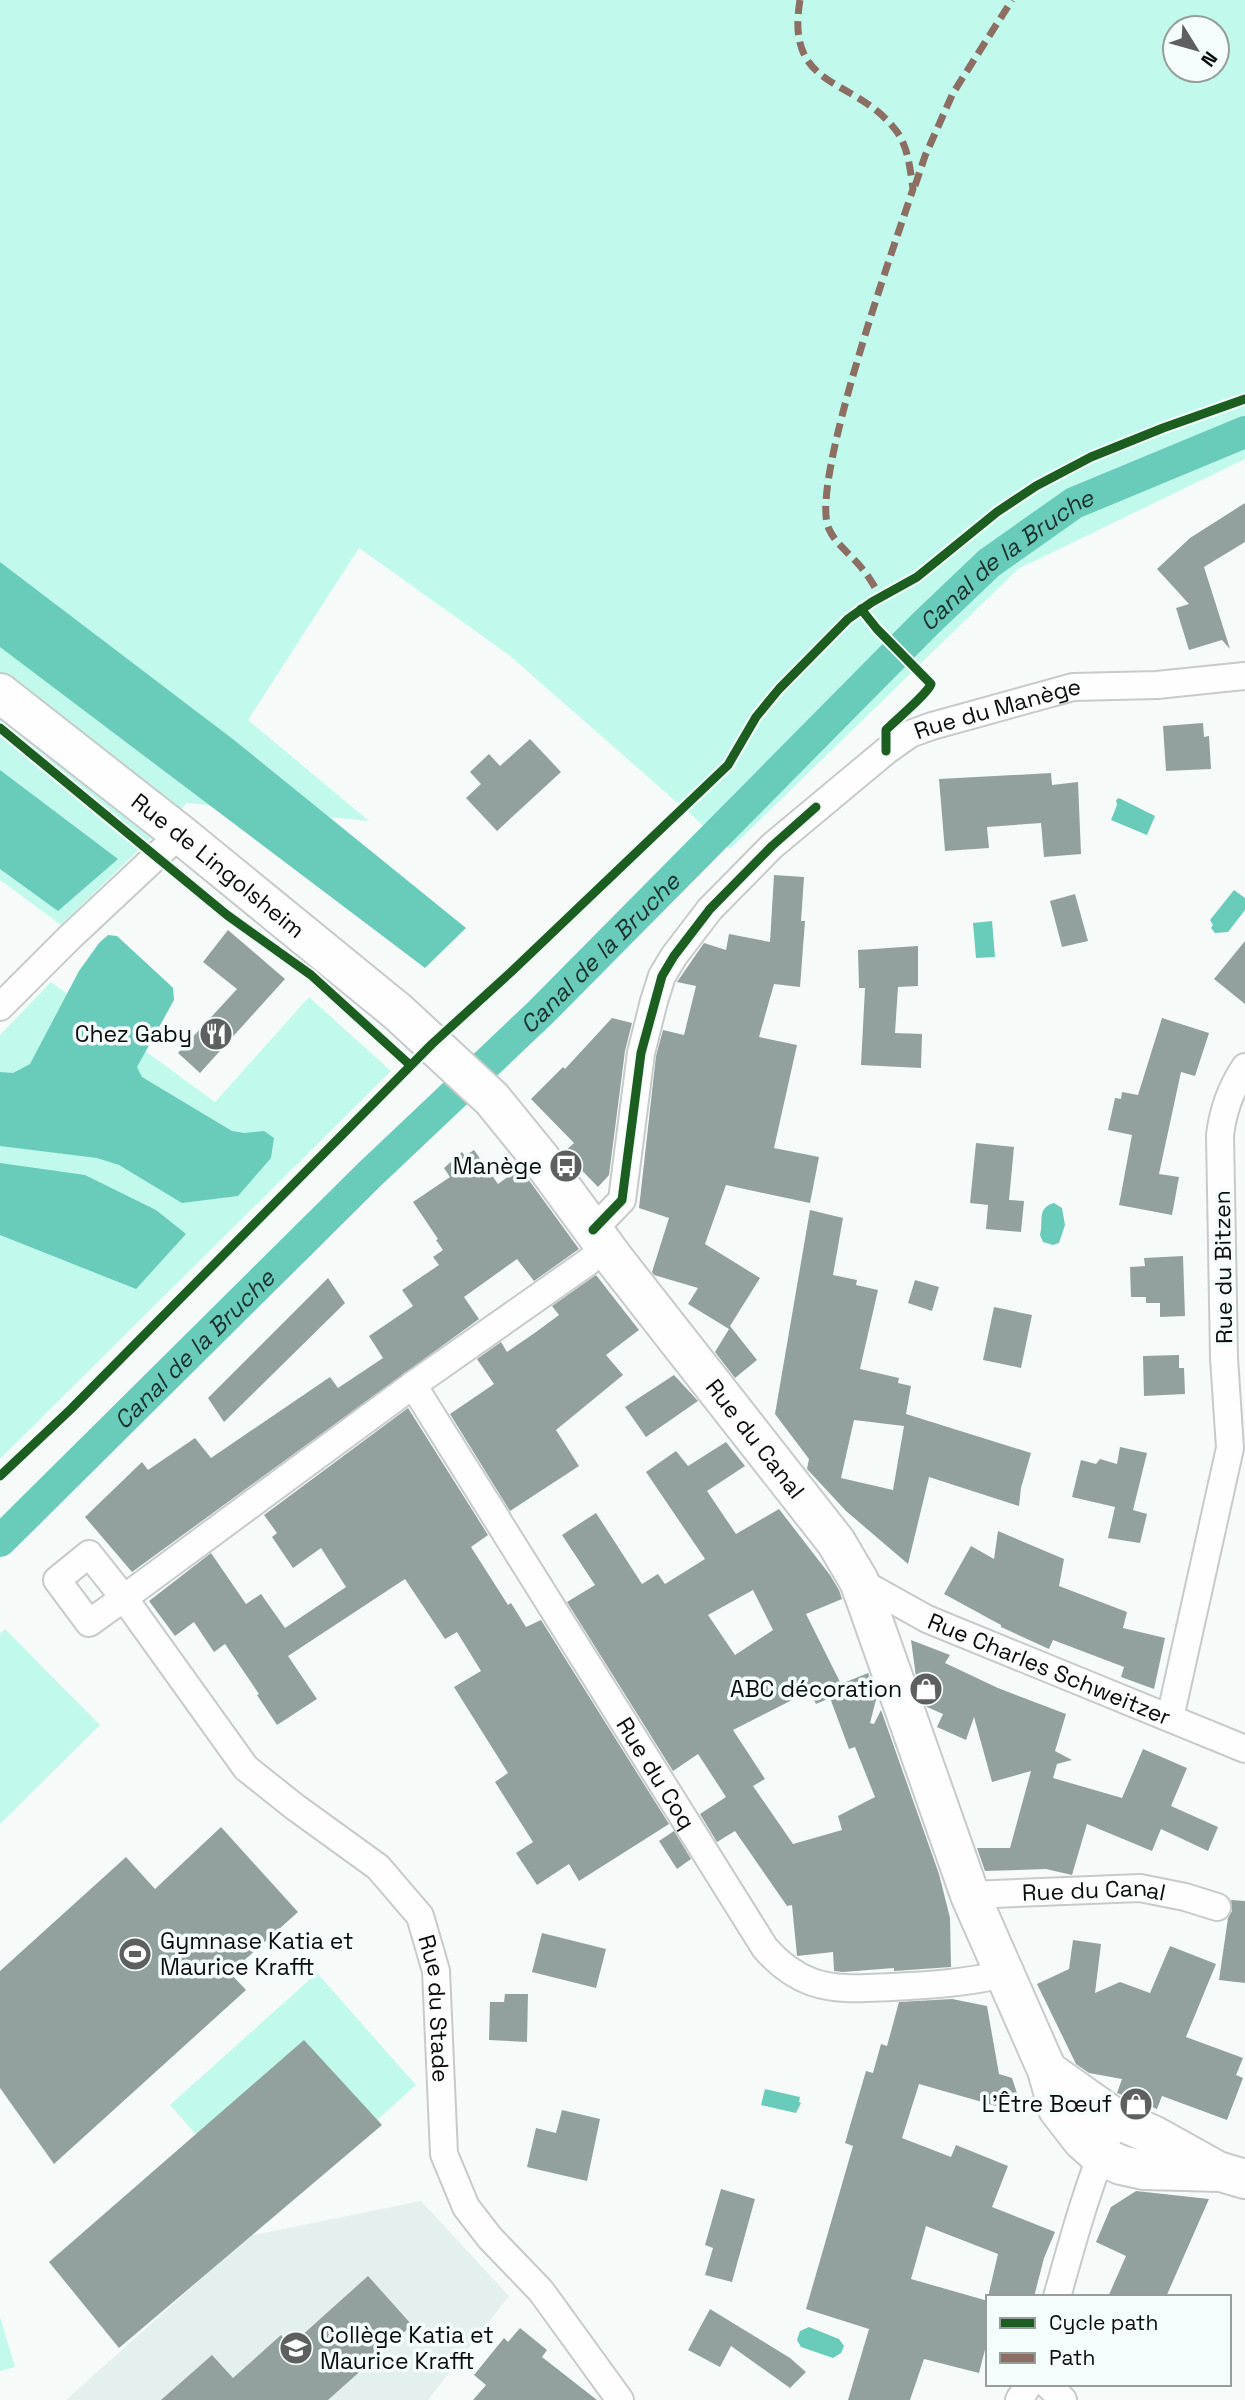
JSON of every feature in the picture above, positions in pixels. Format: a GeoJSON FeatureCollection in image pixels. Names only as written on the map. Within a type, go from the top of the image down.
{"type":"FeatureCollection","features":[{"type":"Feature","properties":{"kind":"main road","name":"Rue de Lingolsheim"},"geometry":{"type":"LineString","coordinates":[[0,693],[180,834],[398,1012],[441,1052]]}},
{"type":"Feature","properties":{"kind":"main road","name":"Rue du Canal"},"geometry":{"type":"LineString","coordinates":[[441,1052],[492,1099],[540,1158],[599,1238],[836,1542],[859,1581],[970,1895],[1047,2070],[1058,2109],[1082,2140],[1100,2155]]}},
{"type":"Feature","properties":{"kind":"main road"},"geometry":{"type":"LineString","coordinates":[[1047,2070],[1116,2119],[1233,2176]]}},
{"type":"Feature","properties":{"kind":"main road"},"geometry":{"type":"LineString","coordinates":[[1100,2155],[1121,2165],[1144,2170],[1233,2176]]}},
{"type":"Feature","properties":{"kind":"street","name":"Rue du Manège"},"geometry":{"type":"LineString","coordinates":[[599,1238],[622,1200],[641,1053],[662,976],[710,909],[762,855],[816,807],[902,740],[932,726],[1073,687],[1157,685],[1245,676]]}},
{"type":"Feature","properties":{"kind":"street"},"geometry":{"type":"LineString","coordinates":[[0,1007],[180,834]]}},
{"type":"Feature","properties":{"kind":"street","name":"Rue du Bitzen"},"geometry":{"type":"LineString","coordinates":[[1170,1718],[1230,1448],[1224,1358],[1220,1135],[1223,1112],[1245,1067]]}},
{"type":"Feature","properties":{"kind":"street"},"geometry":{"type":"LineString","coordinates":[[412,1385],[588,1262],[599,1238]]}},
{"type":"Feature","properties":{"kind":"street","name":"Rue du Stade"},"geometry":{"type":"LineString","coordinates":[[412,1385],[124,1598],[246,1768],[295,1808],[378,1867],[420,1916],[436,1971],[444,2154],[466,2207],[490,2238],[541,2291],[620,2400]]}},
{"type":"Feature","properties":{"kind":"street","name":"Rue du Coq"},"geometry":{"type":"LineString","coordinates":[[412,1385],[774,1958],[786,1969],[811,1982],[846,1989],[948,1984],[1003,1973]]}},
{"type":"Feature","properties":{"kind":"street","name":"Rue Charles Schweitzer"},"geometry":{"type":"LineString","coordinates":[[859,1581],[928,1619],[1245,1749]]}},
{"type":"Feature","properties":{"kind":"street","name":"Rue du Canal"},"geometry":{"type":"LineString","coordinates":[[970,1895],[1140,1888],[1185,1896],[1217,1907]]}},
{"type":"Feature","properties":{"kind":"street"},"geometry":{"type":"LineString","coordinates":[[1058,2295],[1082,2207],[1116,2119]]}},
{"type":"Feature","properties":{"kind":"street"},"geometry":{"type":"LineString","coordinates":[[1049,2386],[1063,2400]]}},
{"type":"Feature","properties":{"kind":"shaded area"},"geometry":{"type":"Polygon","coordinates":[[[0,0],[1245,0],[1245,459],[1018,569],[730,849],[509,655],[359,548],[248,720],[369,821],[187,803],[61,925],[0,880],[0,0]]]}},
{"type":"Feature","properties":{"kind":"shaded area"},"geometry":{"type":"Polygon","coordinates":[[[0,562],[234,740],[466,928],[425,968],[0,647],[0,562]]]}},
{"type":"Feature","properties":{"kind":"shaded area"},"geometry":{"type":"Polygon","coordinates":[[[0,770],[118,859],[58,911],[0,869],[0,770]]]}},
{"type":"Feature","properties":{"kind":"shaded area"},"geometry":{"type":"Polygon","coordinates":[[[1119,798],[1155,816],[1147,835],[1111,820],[1117,805],[1116,800],[1119,798]]]}},
{"type":"Feature","properties":{"kind":"shaded area"},"geometry":{"type":"Polygon","coordinates":[[[1234,890],[1245,898],[1245,910],[1228,932],[1215,933],[1210,920],[1234,890]]]}},
{"type":"Feature","properties":{"kind":"shaded area"},"geometry":{"type":"Polygon","coordinates":[[[992,921],[995,957],[976,958],[973,923],[992,921]]]}},
{"type":"Feature","properties":{"kind":"shaded area"},"geometry":{"type":"Polygon","coordinates":[[[108,935],[117,936],[173,988],[174,1000],[137,1067],[142,1077],[232,1131],[264,1131],[274,1138],[271,1158],[238,1196],[182,1203],[119,1165],[97,1158],[0,1146],[0,1072],[13,1073],[30,1064],[79,971],[108,935]]]}},
{"type":"Feature","properties":{"kind":"shaded area"},"geometry":{"type":"Polygon","coordinates":[[[51,982],[215,1102],[309,997],[391,1071],[0,1459],[0,1035],[51,982]]]}},
{"type":"Feature","properties":{"kind":"shaded area"},"geometry":{"type":"Polygon","coordinates":[[[0,1163],[85,1175],[156,1210],[186,1234],[136,1289],[0,1235],[0,1163]]]}},
{"type":"Feature","properties":{"kind":"shaded area"},"geometry":{"type":"Polygon","coordinates":[[[1054,1203],[1062,1208],[1065,1225],[1059,1243],[1053,1245],[1043,1242],[1040,1235],[1043,1212],[1048,1205],[1054,1203]]]}},
{"type":"Feature","properties":{"kind":"shaded area"},"geometry":{"type":"Polygon","coordinates":[[[5,1629],[100,1725],[0,1824],[0,1634],[5,1629]]]}},
{"type":"Feature","properties":{"kind":"shaded area"},"geometry":{"type":"Polygon","coordinates":[[[317,1973],[416,2085],[269,2217],[170,2105],[317,1973]]]}},
{"type":"Feature","properties":{"kind":"shaded area"},"geometry":{"type":"Polygon","coordinates":[[[765,2089],[800,2097],[801,2103],[796,2113],[761,2105],[765,2089]]]}},
{"type":"Feature","properties":{"kind":"shaded area","name":"Collège Katia et Maurice Krafft"},"geometry":{"type":"Polygon","coordinates":[[[421,2201],[509,2296],[428,2400],[66,2400],[249,2236],[421,2201]]]}},
{"type":"Feature","properties":{"kind":"shaded area"},"geometry":{"type":"Polygon","coordinates":[[[0,2317],[15,2367],[0,2371],[0,2317]]]}},
{"type":"Feature","properties":{"kind":"shaded area"},"geometry":{"type":"Polygon","coordinates":[[[809,2327],[839,2339],[844,2346],[841,2353],[833,2358],[801,2347],[797,2340],[800,2331],[809,2327]]]}},
{"type":"Feature","properties":{"kind":"building"},"geometry":{"type":"Polygon","coordinates":[[[1245,503],[1245,542],[1204,567],[1230,649],[1222,640],[1189,650],[1176,608],[1189,604],[1157,569],[1190,538],[1245,503]]]}},
{"type":"Feature","properties":{"kind":"building"},"geometry":{"type":"Polygon","coordinates":[[[1203,723],[1204,737],[1209,736],[1211,769],[1166,771],[1163,726],[1203,723]]]}},
{"type":"Feature","properties":{"kind":"building"},"geometry":{"type":"Polygon","coordinates":[[[530,739],[561,772],[497,831],[466,798],[481,784],[470,772],[489,754],[500,766],[530,739]]]}},
{"type":"Feature","properties":{"kind":"building"},"geometry":{"type":"Polygon","coordinates":[[[1051,773],[1052,785],[1078,782],[1081,854],[1044,857],[1041,823],[987,827],[989,848],[945,851],[939,779],[1051,773]]]}},
{"type":"Feature","properties":{"kind":"building"},"geometry":{"type":"Polygon","coordinates":[[[774,875],[804,877],[801,921],[805,921],[800,987],[774,984],[759,1037],[797,1045],[774,1148],[819,1157],[810,1203],[726,1185],[705,1244],[760,1278],[730,1326],[757,1360],[735,1378],[715,1352],[729,1329],[688,1304],[698,1288],[654,1275],[652,1272],[669,1218],[639,1208],[656,1056],[663,1030],[684,1035],[696,986],[677,982],[704,943],[726,950],[729,934],[770,942],[774,875]]]}},
{"type":"Feature","properties":{"kind":"building"},"geometry":{"type":"Polygon","coordinates":[[[1075,894],[1088,941],[1062,947],[1050,901],[1075,894]]]}},
{"type":"Feature","properties":{"kind":"building"},"geometry":{"type":"Polygon","coordinates":[[[228,930],[285,979],[200,1073],[178,1053],[237,989],[203,962],[228,930]]]}},
{"type":"Feature","properties":{"kind":"building"},"geometry":{"type":"Polygon","coordinates":[[[1245,941],[1245,1004],[1214,979],[1245,941]]]}},
{"type":"Feature","properties":{"kind":"building"},"geometry":{"type":"Polygon","coordinates":[[[918,946],[918,986],[898,987],[895,1033],[922,1034],[921,1068],[861,1065],[865,988],[859,988],[858,950],[918,946]]]}},
{"type":"Feature","properties":{"kind":"building"},"geometry":{"type":"Polygon","coordinates":[[[612,1018],[632,1023],[625,1051],[609,1175],[598,1187],[564,1152],[574,1143],[531,1099],[563,1067],[565,1069],[612,1018]]]}},
{"type":"Feature","properties":{"kind":"building"},"geometry":{"type":"Polygon","coordinates":[[[1162,1018],[1209,1033],[1195,1076],[1181,1072],[1159,1174],[1179,1177],[1172,1215],[1119,1205],[1132,1135],[1108,1130],[1115,1098],[1121,1099],[1122,1092],[1138,1095],[1162,1018]]]}},
{"type":"Feature","properties":{"kind":"building"},"geometry":{"type":"Polygon","coordinates":[[[976,1143],[1014,1147],[1009,1200],[1024,1201],[1021,1232],[986,1229],[988,1205],[970,1203],[976,1143]]]}},
{"type":"Feature","properties":{"kind":"building"},"geometry":{"type":"Polygon","coordinates":[[[474,1150],[498,1184],[520,1168],[579,1249],[534,1281],[517,1259],[464,1297],[479,1319],[132,1572],[85,1517],[142,1462],[148,1470],[195,1438],[211,1458],[330,1377],[338,1388],[383,1358],[369,1336],[413,1306],[402,1290],[439,1265],[433,1257],[443,1250],[413,1202],[450,1177],[444,1168],[462,1152],[465,1156],[474,1150]]]}},
{"type":"Feature","properties":{"kind":"building"},"geometry":{"type":"Polygon","coordinates":[[[810,1210],[843,1218],[833,1275],[857,1280],[856,1285],[878,1290],[860,1369],[899,1378],[898,1383],[911,1386],[906,1414],[1031,1453],[1019,1506],[929,1477],[908,1564],[846,1511],[807,1469],[809,1459],[775,1414],[810,1210]],[[854,1420],[841,1478],[893,1490],[904,1426],[854,1420]]]}},
{"type":"Feature","properties":{"kind":"building"},"geometry":{"type":"Polygon","coordinates":[[[1183,1256],[1185,1316],[1160,1317],[1160,1303],[1146,1303],[1146,1297],[1131,1297],[1130,1267],[1145,1266],[1144,1258],[1183,1256]]]}},
{"type":"Feature","properties":{"kind":"building"},"geometry":{"type":"Polygon","coordinates":[[[596,1275],[639,1330],[606,1355],[623,1375],[556,1430],[579,1466],[510,1511],[450,1414],[494,1384],[477,1359],[501,1342],[507,1352],[536,1332],[559,1315],[552,1306],[596,1275]]]}},
{"type":"Feature","properties":{"kind":"building"},"geometry":{"type":"Polygon","coordinates":[[[328,1278],[345,1303],[224,1422],[208,1398],[328,1278]]]}},
{"type":"Feature","properties":{"kind":"building"},"geometry":{"type":"Polygon","coordinates":[[[915,1280],[939,1287],[932,1311],[908,1303],[915,1280]]]}},
{"type":"Feature","properties":{"kind":"building"},"geometry":{"type":"Polygon","coordinates":[[[994,1307],[1032,1315],[1021,1368],[983,1360],[994,1307]]]}},
{"type":"Feature","properties":{"kind":"building"},"geometry":{"type":"Polygon","coordinates":[[[1179,1355],[1179,1368],[1184,1368],[1185,1394],[1144,1396],[1143,1356],[1179,1355]]]}},
{"type":"Feature","properties":{"kind":"building"},"geometry":{"type":"Polygon","coordinates":[[[674,1375],[698,1401],[646,1437],[625,1407],[674,1375]]]}},
{"type":"Feature","properties":{"kind":"building"},"geometry":{"type":"Polygon","coordinates":[[[408,1408],[488,1535],[471,1547],[508,1605],[511,1603],[526,1627],[541,1620],[669,1824],[579,1881],[569,1864],[537,1885],[516,1853],[533,1842],[495,1782],[508,1773],[454,1687],[481,1671],[457,1632],[445,1639],[405,1579],[288,1656],[317,1699],[277,1725],[225,1644],[214,1652],[194,1622],[175,1636],[149,1601],[211,1553],[246,1604],[261,1594],[285,1628],[346,1587],[321,1548],[293,1568],[272,1537],[277,1533],[264,1515],[408,1408]]]}},
{"type":"Feature","properties":{"kind":"building"},"geometry":{"type":"Polygon","coordinates":[[[726,1442],[745,1466],[707,1491],[736,1534],[779,1509],[839,1590],[842,1599],[806,1614],[841,1684],[868,1673],[877,1696],[870,1723],[874,1724],[881,1710],[939,1874],[950,1918],[951,1967],[843,1972],[834,1971],[833,1952],[797,1956],[792,1905],[787,1906],[735,1831],[717,1842],[700,1814],[726,1797],[698,1754],[673,1771],[567,1602],[595,1585],[562,1535],[596,1513],[642,1584],[658,1574],[665,1584],[705,1559],[646,1472],[676,1451],[688,1466],[726,1442]],[[753,1590],[708,1615],[735,1655],[773,1630],[753,1590]],[[810,1691],[733,1730],[765,1779],[753,1786],[793,1844],[842,1830],[838,1816],[875,1797],[855,1747],[849,1749],[830,1698],[816,1704],[810,1691]]]}},
{"type":"Feature","properties":{"kind":"building"},"geometry":{"type":"Polygon","coordinates":[[[1120,1447],[1147,1453],[1133,1510],[1147,1514],[1140,1543],[1108,1538],[1115,1507],[1072,1497],[1081,1460],[1096,1464],[1100,1459],[1117,1464],[1120,1447]]]}},
{"type":"Feature","properties":{"kind":"building"},"geometry":{"type":"Polygon","coordinates":[[[998,1531],[1064,1559],[1059,1586],[1127,1612],[1123,1628],[1165,1638],[1154,1689],[1121,1677],[1124,1667],[1053,1640],[1049,1649],[1001,1627],[944,1594],[971,1546],[994,1559],[998,1531]]]}},
{"type":"Feature","properties":{"kind":"building"},"geometry":{"type":"Polygon","coordinates":[[[911,1640],[950,1655],[945,1663],[998,1688],[1066,1714],[1055,1751],[1072,1760],[1057,1764],[1053,1778],[1122,1798],[1143,1749],[1187,1768],[1171,1806],[1218,1827],[1208,1851],[1161,1829],[1152,1851],[1087,1824],[1072,1875],[1046,1869],[985,1871],[977,1848],[1010,1848],[1031,1771],[992,1782],[974,1717],[966,1740],[937,1727],[943,1714],[927,1707],[916,1677],[911,1640]]]}},
{"type":"Feature","properties":{"kind":"building"},"geometry":{"type":"Polygon","coordinates":[[[221,1827],[298,1912],[230,1973],[246,1990],[54,2164],[0,2088],[0,1971],[126,1857],[155,1889],[221,1827]]]}},
{"type":"Feature","properties":{"kind":"building"},"geometry":{"type":"Polygon","coordinates":[[[674,1831],[691,1859],[677,1869],[659,1841],[674,1831]]]}},
{"type":"Feature","properties":{"kind":"building"},"geometry":{"type":"Polygon","coordinates":[[[1231,1900],[1245,1901],[1245,1983],[1219,1980],[1228,1918],[1232,1911],[1231,1900]]]}},
{"type":"Feature","properties":{"kind":"building"},"geometry":{"type":"Polygon","coordinates":[[[542,1933],[606,1949],[596,1988],[532,1972],[542,1933]]]}},
{"type":"Feature","properties":{"kind":"building"},"geometry":{"type":"Polygon","coordinates":[[[1073,1940],[1101,1944],[1095,1993],[1120,1982],[1150,1993],[1170,1946],[1216,1964],[1186,2037],[1243,2058],[1236,2075],[1243,2078],[1227,2120],[1162,2096],[1157,2109],[1117,2093],[1122,2079],[1089,2073],[1076,2064],[1037,1984],[1069,1969],[1073,1940]]]}},
{"type":"Feature","properties":{"kind":"building"},"geometry":{"type":"Polygon","coordinates":[[[505,1994],[528,1994],[527,2042],[489,2040],[490,2002],[504,2002],[505,1994]]]}},
{"type":"Feature","properties":{"kind":"building"},"geometry":{"type":"Polygon","coordinates":[[[952,1999],[987,2006],[999,2074],[1012,2078],[1024,2114],[919,2084],[902,2138],[951,2157],[956,2145],[1008,2166],[992,2207],[1055,2232],[1044,2258],[1035,2295],[988,2295],[998,2254],[926,2226],[911,2279],[986,2300],[986,2346],[979,2373],[924,2359],[910,2400],[848,2400],[869,2329],[806,2309],[853,2146],[845,2143],[866,2071],[873,2073],[881,2044],[887,2046],[899,2002],[952,1999]]]}},
{"type":"Feature","properties":{"kind":"building"},"geometry":{"type":"Polygon","coordinates":[[[304,2040],[382,2125],[119,2348],[49,2262],[304,2040]]]}},
{"type":"Feature","properties":{"kind":"building"},"geometry":{"type":"Polygon","coordinates":[[[562,2110],[600,2119],[587,2181],[527,2167],[536,2128],[556,2133],[562,2110]]]}},
{"type":"Feature","properties":{"kind":"building"},"geometry":{"type":"Polygon","coordinates":[[[721,2189],[755,2199],[732,2282],[705,2275],[713,2248],[705,2245],[721,2189]]]}},
{"type":"Feature","properties":{"kind":"building"},"geometry":{"type":"Polygon","coordinates":[[[1136,2191],[1209,2199],[1167,2295],[1109,2295],[1126,2256],[1096,2242],[1111,2207],[1136,2191]]]}},
{"type":"Feature","properties":{"kind":"building"},"geometry":{"type":"Polygon","coordinates":[[[368,2276],[412,2325],[328,2400],[161,2400],[212,2355],[233,2378],[281,2335],[290,2346],[368,2276]]]}},
{"type":"Feature","properties":{"kind":"building"},"geometry":{"type":"Polygon","coordinates":[[[710,2309],[790,2358],[806,2372],[790,2388],[731,2346],[720,2367],[688,2350],[710,2309]]]}},
{"type":"Feature","properties":{"kind":"building"},"geometry":{"type":"Polygon","coordinates":[[[520,2328],[547,2350],[542,2357],[597,2400],[473,2400],[486,2385],[474,2375],[504,2338],[508,2342],[520,2328]]]}},
{"type":"Feature","properties":{"kind":"waterway","name":"Canal de la Bruche"},"geometry":{"type":"LineString","coordinates":[[0,1541],[369,1175],[540,1013],[925,624],[989,563],[1074,503],[1245,432]]}},
{"type":"Feature","properties":{"kind":"marked path"},"geometry":{"type":"LineString","coordinates":[[800,0],[798,29],[802,51],[812,66],[826,78],[877,111],[899,134],[905,149],[913,189],[856,364],[831,466],[826,505],[829,529],[863,569],[881,597]]}},
{"type":"Feature","properties":{"kind":"marked path"},"geometry":{"type":"LineString","coordinates":[[915,186],[953,93],[1012,0]]}},
{"type":"Feature","properties":{"kind":"cycle path"},"geometry":{"type":"LineString","coordinates":[[0,1476],[71,1409],[432,1044],[728,765],[756,717],[779,689],[848,619],[917,577],[997,512],[1036,486],[1091,457],[1245,399]]}},
{"type":"Feature","properties":{"kind":"cycle path"},"geometry":{"type":"LineString","coordinates":[[861,609],[931,684],[886,730],[886,751]]}},
{"type":"Feature","properties":{"kind":"cycle path"},"geometry":{"type":"LineString","coordinates":[[0,728],[227,915],[311,975],[410,1065]]}},
{"type":"Feature","properties":{"kind":"cycle path"},"geometry":{"type":"LineString","coordinates":[[593,1230],[622,1200],[641,1053],[662,976],[710,909],[772,846],[816,807]]}},
{"type":"Feature","properties":{"kind":"place","name":"Chez Gaby"},"geometry":{"type":"Point","coordinates":[216,1034]}},
{"type":"Feature","properties":{"kind":"place","name":"Manège"},"geometry":{"type":"Point","coordinates":[566,1166]}},
{"type":"Feature","properties":{"kind":"place","name":"ABC décoration"},"geometry":{"type":"Point","coordinates":[926,1689]}},
{"type":"Feature","properties":{"kind":"place","name":"Gymnase Katia et Maurice Krafft"},"geometry":{"type":"Point","coordinates":[135,1954]}},
{"type":"Feature","properties":{"kind":"place","name":"L'Être Bœuf"},"geometry":{"type":"Point","coordinates":[1136,2104]}},
{"type":"Feature","properties":{"kind":"place","name":"Collège Katia et Maurice Krafft"},"geometry":{"type":"Point","coordinates":[296,2348]}}]}
